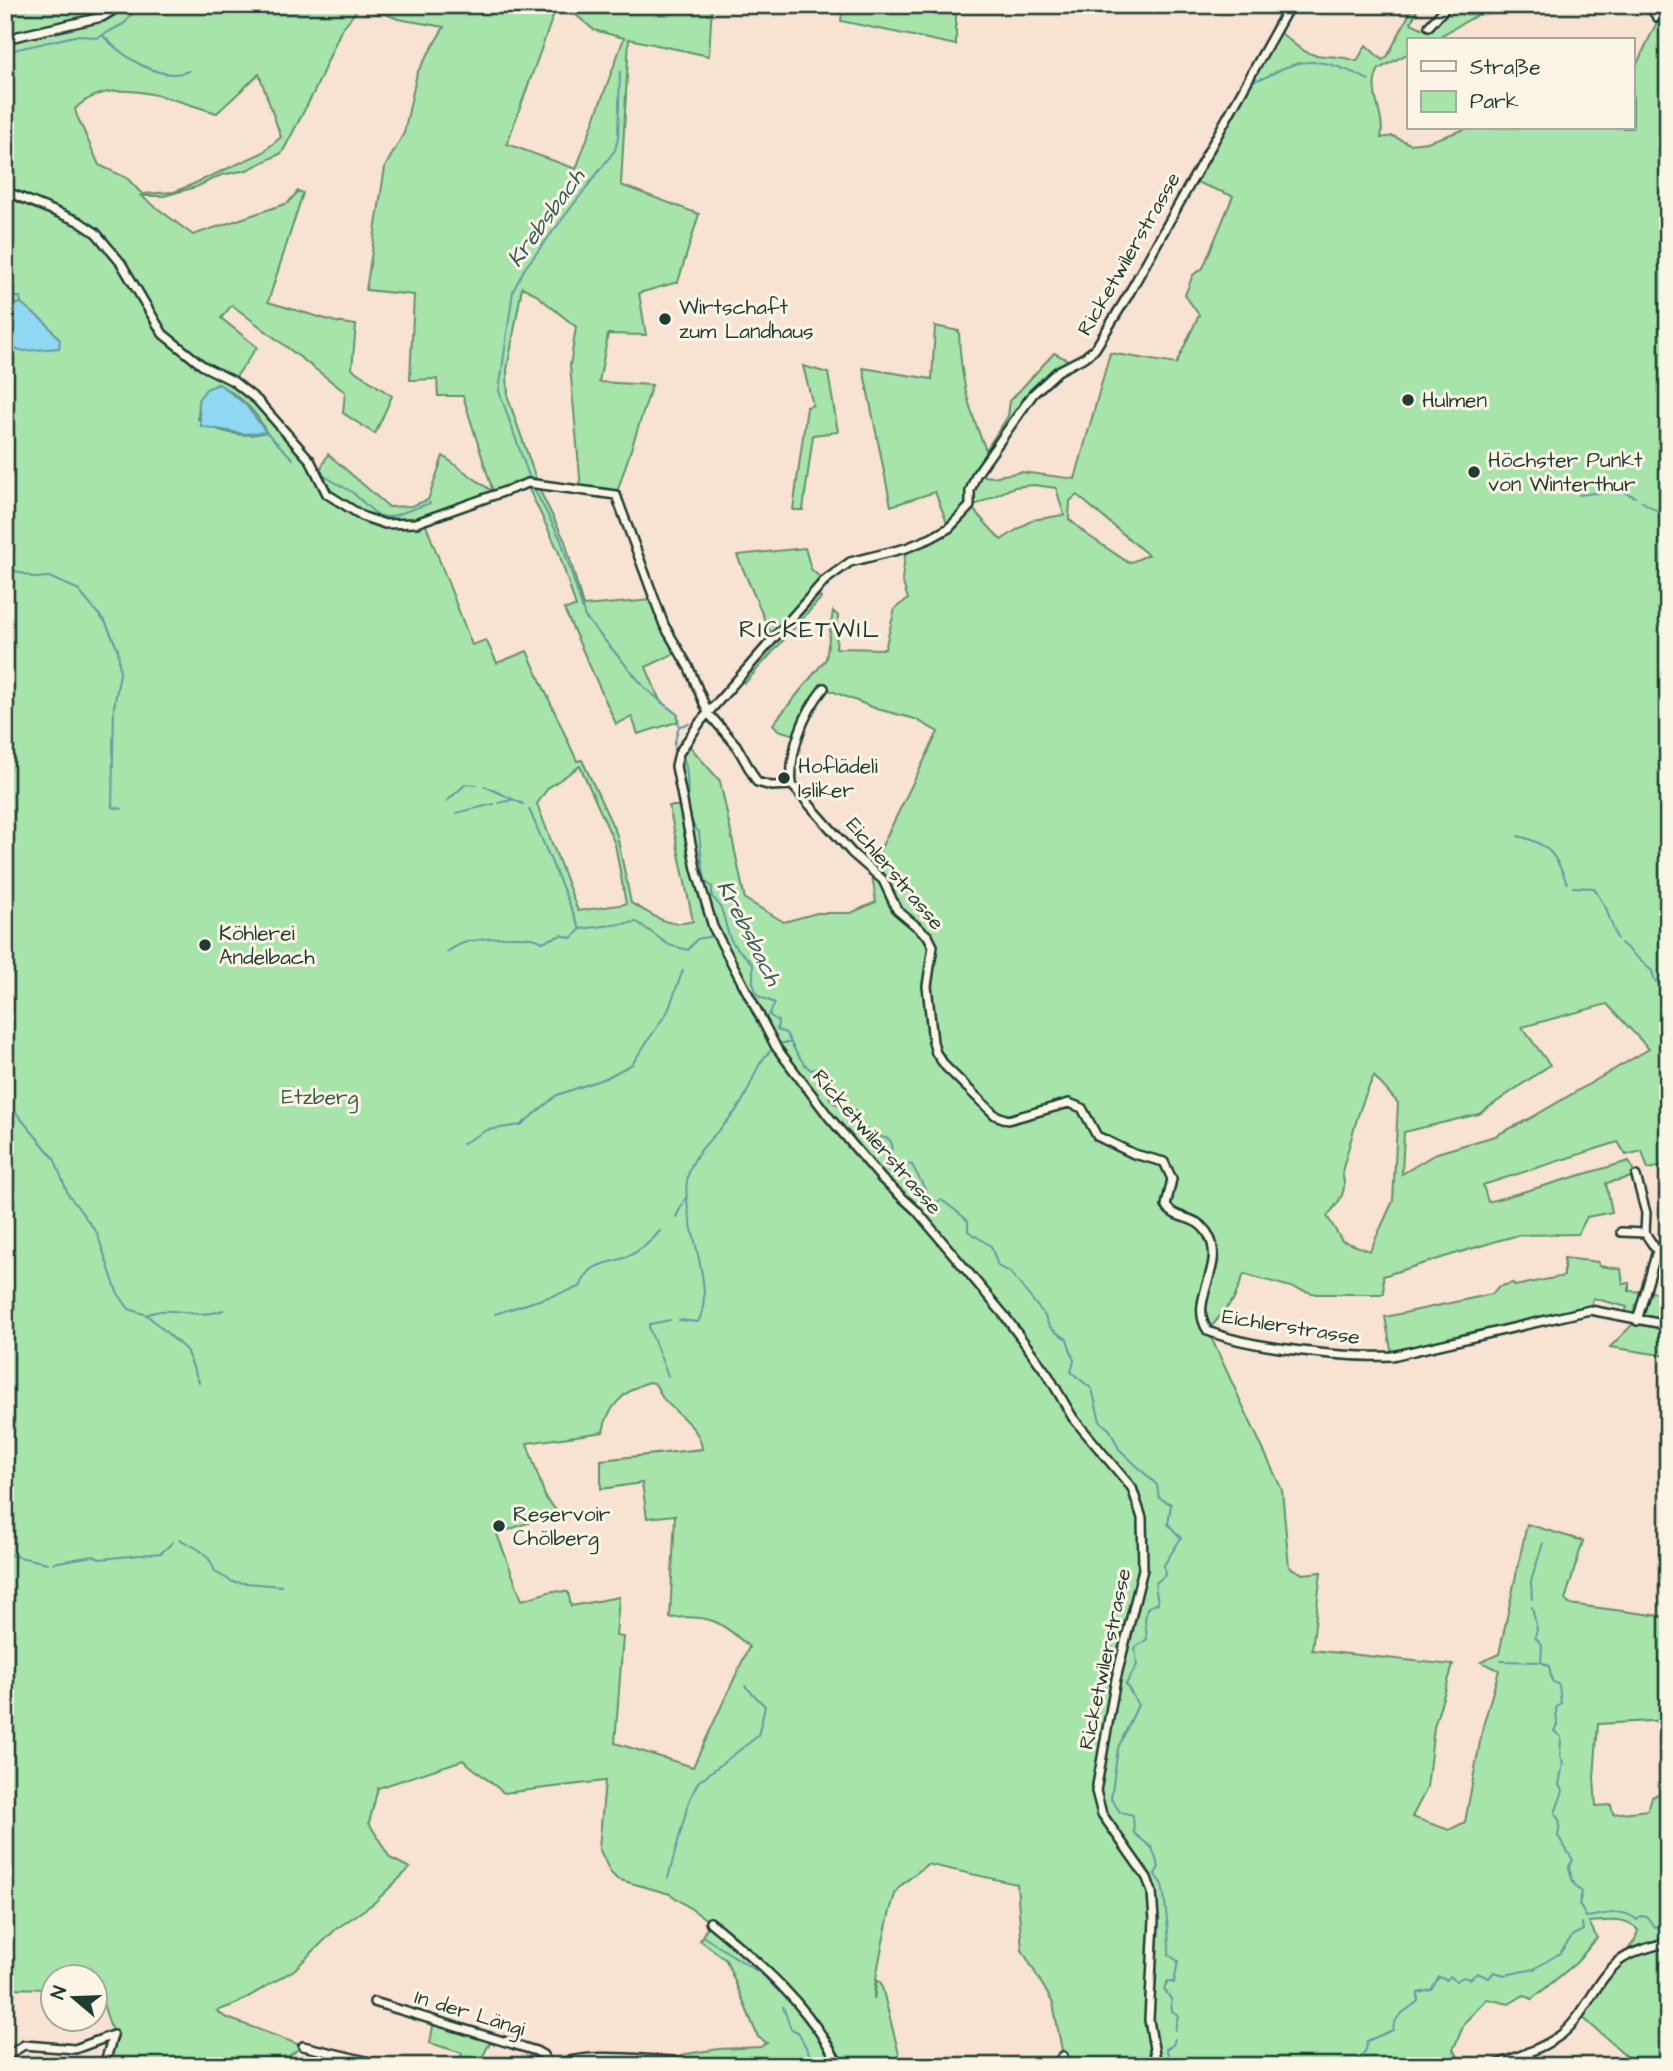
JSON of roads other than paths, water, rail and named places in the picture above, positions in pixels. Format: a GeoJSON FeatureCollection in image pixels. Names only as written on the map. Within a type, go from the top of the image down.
{"type":"FeatureCollection","features":[{"type":"Feature","properties":{"kind":"street"},"geometry":{"type":"LineString","coordinates":[[5,39],[102,17],[122,5]]}},
{"type":"Feature","properties":{"kind":"street","name":"Ricketwilerstrasse"},"geometry":{"type":"LineString","coordinates":[[1157,2066],[1149,2020],[1154,1920],[1152,1892],[1147,1878],[1102,1814],[1096,1791],[1116,1679],[1143,1569],[1142,1518],[1132,1488],[1079,1427],[1048,1375],[1004,1315],[916,1210],[882,1179],[776,1047],[710,918],[678,790],[676,766],[685,741],[836,571],[855,560],[906,548],[931,538],[949,528],[970,506],[970,491],[976,475],[1033,394],[1052,376],[1095,349],[1127,297],[1290,5]]}},
{"type":"Feature","properties":{"kind":"street"},"geometry":{"type":"LineString","coordinates":[[1429,26],[1448,5]]}},
{"type":"Feature","properties":{"kind":"street"},"geometry":{"type":"LineString","coordinates":[[1649,5],[1657,18]]}},
{"type":"Feature","properties":{"kind":"street"},"geometry":{"type":"LineString","coordinates":[[5,191],[78,221],[96,233],[121,263],[163,334],[203,366],[233,381],[257,400],[310,460],[321,485],[337,500],[377,522],[416,523],[528,483],[615,495],[652,600],[690,668],[708,713],[736,745],[757,782],[771,786],[792,785],[791,763],[798,736],[824,688]]}},
{"type":"Feature","properties":{"kind":"street","name":"Eichlerstrasse"},"geometry":{"type":"LineString","coordinates":[[792,785],[852,853],[883,880],[897,910],[928,936],[933,946],[927,986],[933,1042],[936,1053],[946,1067],[996,1115],[1008,1120],[1019,1119],[1069,1103],[1082,1108],[1097,1136],[1134,1154],[1164,1162],[1172,1179],[1166,1206],[1170,1212],[1194,1219],[1203,1225],[1211,1239],[1214,1254],[1200,1311],[1202,1322],[1208,1331],[1307,1350],[1370,1357],[1392,1356],[1574,1311],[1601,1311],[1637,1321],[1668,1325]]}},
{"type":"Feature","properties":{"kind":"street"},"geometry":{"type":"LineString","coordinates":[[1636,1176],[1646,1213],[1645,1233],[1657,1251],[1637,1321]]}},
{"type":"Feature","properties":{"kind":"street"},"geometry":{"type":"LineString","coordinates":[[1622,1232],[1645,1233]]}},
{"type":"Feature","properties":{"kind":"street"},"geometry":{"type":"LineString","coordinates":[[1657,1251],[1668,1250]]}},
{"type":"Feature","properties":{"kind":"street"},"geometry":{"type":"LineString","coordinates":[[710,1922],[769,1973],[819,2030],[839,2066]]}},
{"type":"Feature","properties":{"kind":"street"},"geometry":{"type":"LineString","coordinates":[[1493,2066],[1528,2052],[1561,2034],[1580,2015],[1616,1964],[1639,1950],[1668,1942]]}},
{"type":"Feature","properties":{"kind":"street","name":"In der Längi"},"geometry":{"type":"LineString","coordinates":[[374,2002],[537,2051],[550,2066]]}},
{"type":"Feature","properties":{"kind":"street"},"geometry":{"type":"LineString","coordinates":[[5,2057],[24,2045],[75,2049],[113,2035],[104,2066]]}},
{"type":"Feature","properties":{"kind":"street"},"geometry":{"type":"LineString","coordinates":[[303,2046],[387,2066]]}},
{"type":"Feature","properties":{"kind":"street"},"geometry":{"type":"LineString","coordinates":[[1528,2052],[1532,2066]]}},
{"type":"Feature","properties":{"kind":"street"},"geometry":{"type":"LineString","coordinates":[[550,2066],[568,2060],[598,2056],[673,2061]]}},
{"type":"Feature","properties":{"kind":"street"},"geometry":{"type":"LineString","coordinates":[[1055,2066],[1063,2056]]}},
{"type":"Feature","properties":{"kind":"water"},"geometry":{"type":"Polygon","coordinates":[[[21,303],[47,324],[60,340],[59,348],[24,351],[5,346],[5,312],[9,306],[21,303]]]}},
{"type":"Feature","properties":{"kind":"water"},"geometry":{"type":"Polygon","coordinates":[[[219,384],[245,404],[266,432],[244,434],[201,426],[198,400],[206,389],[219,384]]]}},
{"type":"Feature","properties":{"kind":"waterway"},"geometry":{"type":"LineString","coordinates":[[5,52],[79,35],[97,38],[125,23],[139,5]]}},
{"type":"Feature","properties":{"kind":"waterway"},"geometry":{"type":"LineString","coordinates":[[103,36],[131,59],[154,70],[178,74],[189,71]]}},
{"type":"Feature","properties":{"kind":"waterway"},"geometry":{"type":"LineString","coordinates":[[1254,80],[1306,62],[1328,64],[1369,80]]}},
{"type":"Feature","properties":{"kind":"waterway","name":"Krebsbach"},"geometry":{"type":"LineString","coordinates":[[531,482],[499,391],[513,291],[525,268],[615,150],[618,138],[620,72]]}},
{"type":"Feature","properties":{"kind":"waterway"},"geometry":{"type":"LineString","coordinates":[[5,297],[20,297],[21,303]]}},
{"type":"Feature","properties":{"kind":"waterway"},"geometry":{"type":"LineString","coordinates":[[266,432],[293,459]]}},
{"type":"Feature","properties":{"kind":"waterway"},"geometry":{"type":"LineString","coordinates":[[324,476],[352,492],[378,516],[390,517],[430,503]]}},
{"type":"Feature","properties":{"kind":"waterway","name":"Krebsbach"},"geometry":{"type":"LineString","coordinates":[[533,487],[561,540],[585,617],[646,689],[678,715],[679,726],[674,745],[677,749]]}},
{"type":"Feature","properties":{"kind":"waterway"},"geometry":{"type":"LineString","coordinates":[[1579,495],[1620,490],[1635,497]]}},
{"type":"Feature","properties":{"kind":"waterway"},"geometry":{"type":"LineString","coordinates":[[1641,501],[1668,517]]}},
{"type":"Feature","properties":{"kind":"waterway"},"geometry":{"type":"LineString","coordinates":[[5,567],[35,578],[49,577],[77,589],[106,623],[118,650],[120,673],[114,707],[112,807],[122,809]]}},
{"type":"Feature","properties":{"kind":"waterway"},"geometry":{"type":"LineString","coordinates":[[748,675],[830,583]]}},
{"type":"Feature","properties":{"kind":"waterway"},"geometry":{"type":"LineString","coordinates":[[680,726],[689,724]]}},
{"type":"Feature","properties":{"kind":"waterway","name":"Krebsbach"},"geometry":{"type":"LineString","coordinates":[[681,753],[687,772],[690,816],[699,832],[706,882],[712,887],[712,897],[722,911],[732,942],[753,965],[753,983],[758,996],[775,1003],[769,1015],[778,1021],[777,1030],[786,1033],[807,1067],[811,1070],[822,1067],[827,1069],[831,1082],[829,1097],[834,1103],[858,1112],[857,1123],[877,1136],[889,1139],[892,1144],[890,1160],[912,1165],[931,1200],[936,1203],[941,1200],[950,1206],[968,1221],[968,1231],[991,1246],[998,1266],[1010,1272],[1045,1316],[1051,1328],[1067,1339],[1074,1361],[1071,1372],[1092,1389],[1100,1421],[1110,1430],[1119,1449],[1157,1485],[1159,1498],[1171,1504],[1168,1524],[1181,1538],[1164,1565],[1165,1575],[1155,1584],[1158,1603],[1147,1608],[1147,1639],[1135,1648],[1137,1665],[1126,1684],[1138,1705],[1118,1748],[1111,1799],[1120,1812],[1133,1815],[1134,1833],[1152,1848],[1159,1867],[1155,1874],[1161,1883],[1164,1896],[1169,1955],[1178,1961],[1174,1983],[1168,1981],[1164,1989],[1171,1999],[1172,2011],[1178,2015],[1175,2030]]}},
{"type":"Feature","properties":{"kind":"waterway"},"geometry":{"type":"LineString","coordinates":[[447,801],[466,784],[477,785]]}},
{"type":"Feature","properties":{"kind":"waterway"},"geometry":{"type":"LineString","coordinates":[[484,786],[523,804]]}},
{"type":"Feature","properties":{"kind":"waterway"},"geometry":{"type":"LineString","coordinates":[[499,803],[511,800]]}},
{"type":"Feature","properties":{"kind":"waterway"},"geometry":{"type":"LineString","coordinates":[[456,813],[494,804]]}},
{"type":"Feature","properties":{"kind":"waterway"},"geometry":{"type":"LineString","coordinates":[[529,809],[580,929],[637,922],[669,945],[688,950],[697,939],[713,936]]}},
{"type":"Feature","properties":{"kind":"waterway"},"geometry":{"type":"LineString","coordinates":[[1518,836],[1545,847],[1555,858],[1567,883]]}},
{"type":"Feature","properties":{"kind":"waterway"},"geometry":{"type":"LineString","coordinates":[[1573,887],[1594,888],[1606,908],[1617,939]]}},
{"type":"Feature","properties":{"kind":"waterway"},"geometry":{"type":"LineString","coordinates":[[447,952],[462,943],[474,940],[518,937],[542,942],[562,935],[571,938],[580,930]]}},
{"type":"Feature","properties":{"kind":"waterway"},"geometry":{"type":"LineString","coordinates":[[1621,943],[1652,971],[1655,981],[1664,985],[1668,992]]}},
{"type":"Feature","properties":{"kind":"waterway"},"geometry":{"type":"LineString","coordinates":[[462,1144],[487,1130],[521,1125],[557,1095],[606,1078],[632,1064],[668,1011],[683,970]]}},
{"type":"Feature","properties":{"kind":"waterway","name":"Krebsbach"},"geometry":{"type":"LineString","coordinates":[[781,1043],[789,1043]]}},
{"type":"Feature","properties":{"kind":"waterway"},"geometry":{"type":"LineString","coordinates":[[679,1320],[698,1322],[703,1308],[702,1273],[687,1197],[690,1169],[695,1158],[737,1109],[759,1065],[773,1049]]}},
{"type":"Feature","properties":{"kind":"waterway"},"geometry":{"type":"LineString","coordinates":[[5,1100],[54,1158],[68,1194],[97,1233],[117,1292],[129,1309],[147,1315],[186,1350],[199,1382]]}},
{"type":"Feature","properties":{"kind":"waterway"},"geometry":{"type":"LineString","coordinates":[[676,1217],[685,1199]]}},
{"type":"Feature","properties":{"kind":"waterway"},"geometry":{"type":"LineString","coordinates":[[495,1314],[580,1287],[593,1269],[635,1253],[660,1231]]}},
{"type":"Feature","properties":{"kind":"waterway"},"geometry":{"type":"LineString","coordinates":[[147,1315],[164,1311],[203,1314],[223,1310]]}},
{"type":"Feature","properties":{"kind":"waterway"},"geometry":{"type":"LineString","coordinates":[[668,1376],[649,1328],[650,1324],[670,1320]]}},
{"type":"Feature","properties":{"kind":"waterway"},"geometry":{"type":"LineString","coordinates":[[179,1539],[202,1551],[215,1572],[233,1582],[282,1586]]}},
{"type":"Feature","properties":{"kind":"waterway"},"geometry":{"type":"LineString","coordinates":[[53,1563],[93,1556],[100,1559],[161,1553],[173,1542]]}},
{"type":"Feature","properties":{"kind":"waterway"},"geometry":{"type":"LineString","coordinates":[[1532,1599],[1531,1581],[1543,1543]]}},
{"type":"Feature","properties":{"kind":"waterway"},"geometry":{"type":"LineString","coordinates":[[5,1554],[47,1563]]}},
{"type":"Feature","properties":{"kind":"waterway"},"geometry":{"type":"LineString","coordinates":[[1532,1607],[1537,1629],[1535,1637],[1542,1645],[1541,1662],[1549,1666],[1552,1681],[1559,1685],[1561,1704],[1556,1708],[1557,1725],[1554,1731],[1561,1737],[1560,1757],[1563,1763],[1559,1785],[1563,1791],[1555,1813],[1560,1822],[1558,1836],[1573,1860],[1569,1866],[1572,1878],[1582,1892],[1579,1904],[1586,1917],[1625,1913],[1637,1920],[1641,1916],[1647,1917],[1655,1927],[1668,1924]]}},
{"type":"Feature","properties":{"kind":"waterway"},"geometry":{"type":"LineString","coordinates":[[1501,1661],[1541,1662]]}},
{"type":"Feature","properties":{"kind":"waterway"},"geometry":{"type":"LineString","coordinates":[[668,1878],[689,1801],[698,1782],[758,1736],[765,1706],[745,1686]]}},
{"type":"Feature","properties":{"kind":"waterway"},"geometry":{"type":"LineString","coordinates":[[1353,2066],[1366,2050],[1367,2041],[1393,2030],[1399,2016],[1418,2001],[1418,1993],[1431,1990],[1439,1977],[1447,1980],[1450,1976],[1456,1981],[1463,1977],[1470,1979],[1477,1973],[1489,1978],[1494,1972],[1505,1975],[1534,1969],[1560,1953],[1573,1935],[1583,1930],[1582,1923]]}},
{"type":"Feature","properties":{"kind":"waterway"},"geometry":{"type":"LineString","coordinates":[[704,1937],[763,1975],[779,1992]]}},
{"type":"Feature","properties":{"kind":"waterway"},"geometry":{"type":"LineString","coordinates":[[783,2007],[791,2029],[798,2032],[810,2055],[811,2066]]}},
{"type":"Feature","properties":{"kind":"waterway","name":"Krebsbach"},"geometry":{"type":"LineString","coordinates":[[1165,2066],[1170,2058],[1166,2049],[1173,2045],[1175,2039]]}},
{"type":"Feature","properties":{"kind":"place","name":"Wirtschaft zum Landhaus"},"geometry":{"type":"Point","coordinates":[665,319]}},
{"type":"Feature","properties":{"kind":"place","name":"Hulmen"},"geometry":{"type":"Point","coordinates":[1408,400]}},
{"type":"Feature","properties":{"kind":"place","name":"Höchster Punkt von Winterthur"},"geometry":{"type":"Point","coordinates":[1474,472]}},
{"type":"Feature","properties":{"kind":"place","name":"Hoflädeli Isliker"},"geometry":{"type":"Point","coordinates":[784,778]}},
{"type":"Feature","properties":{"kind":"place","name":"Köhlerei Andelbach"},"geometry":{"type":"Point","coordinates":[205,945]}},
{"type":"Feature","properties":{"kind":"place","name":"Reservoir Chölberg"},"geometry":{"type":"Point","coordinates":[499,1526]}},
{"type":"Feature","properties":{"kind":"district","name":"RICKETWIL"},"geometry":{"type":"Point","coordinates":[810,630]}},
{"type":"Feature","properties":{"kind":"park label","name":"Etzberg"},"geometry":{"type":"Point","coordinates":[320,1097]}}]}
